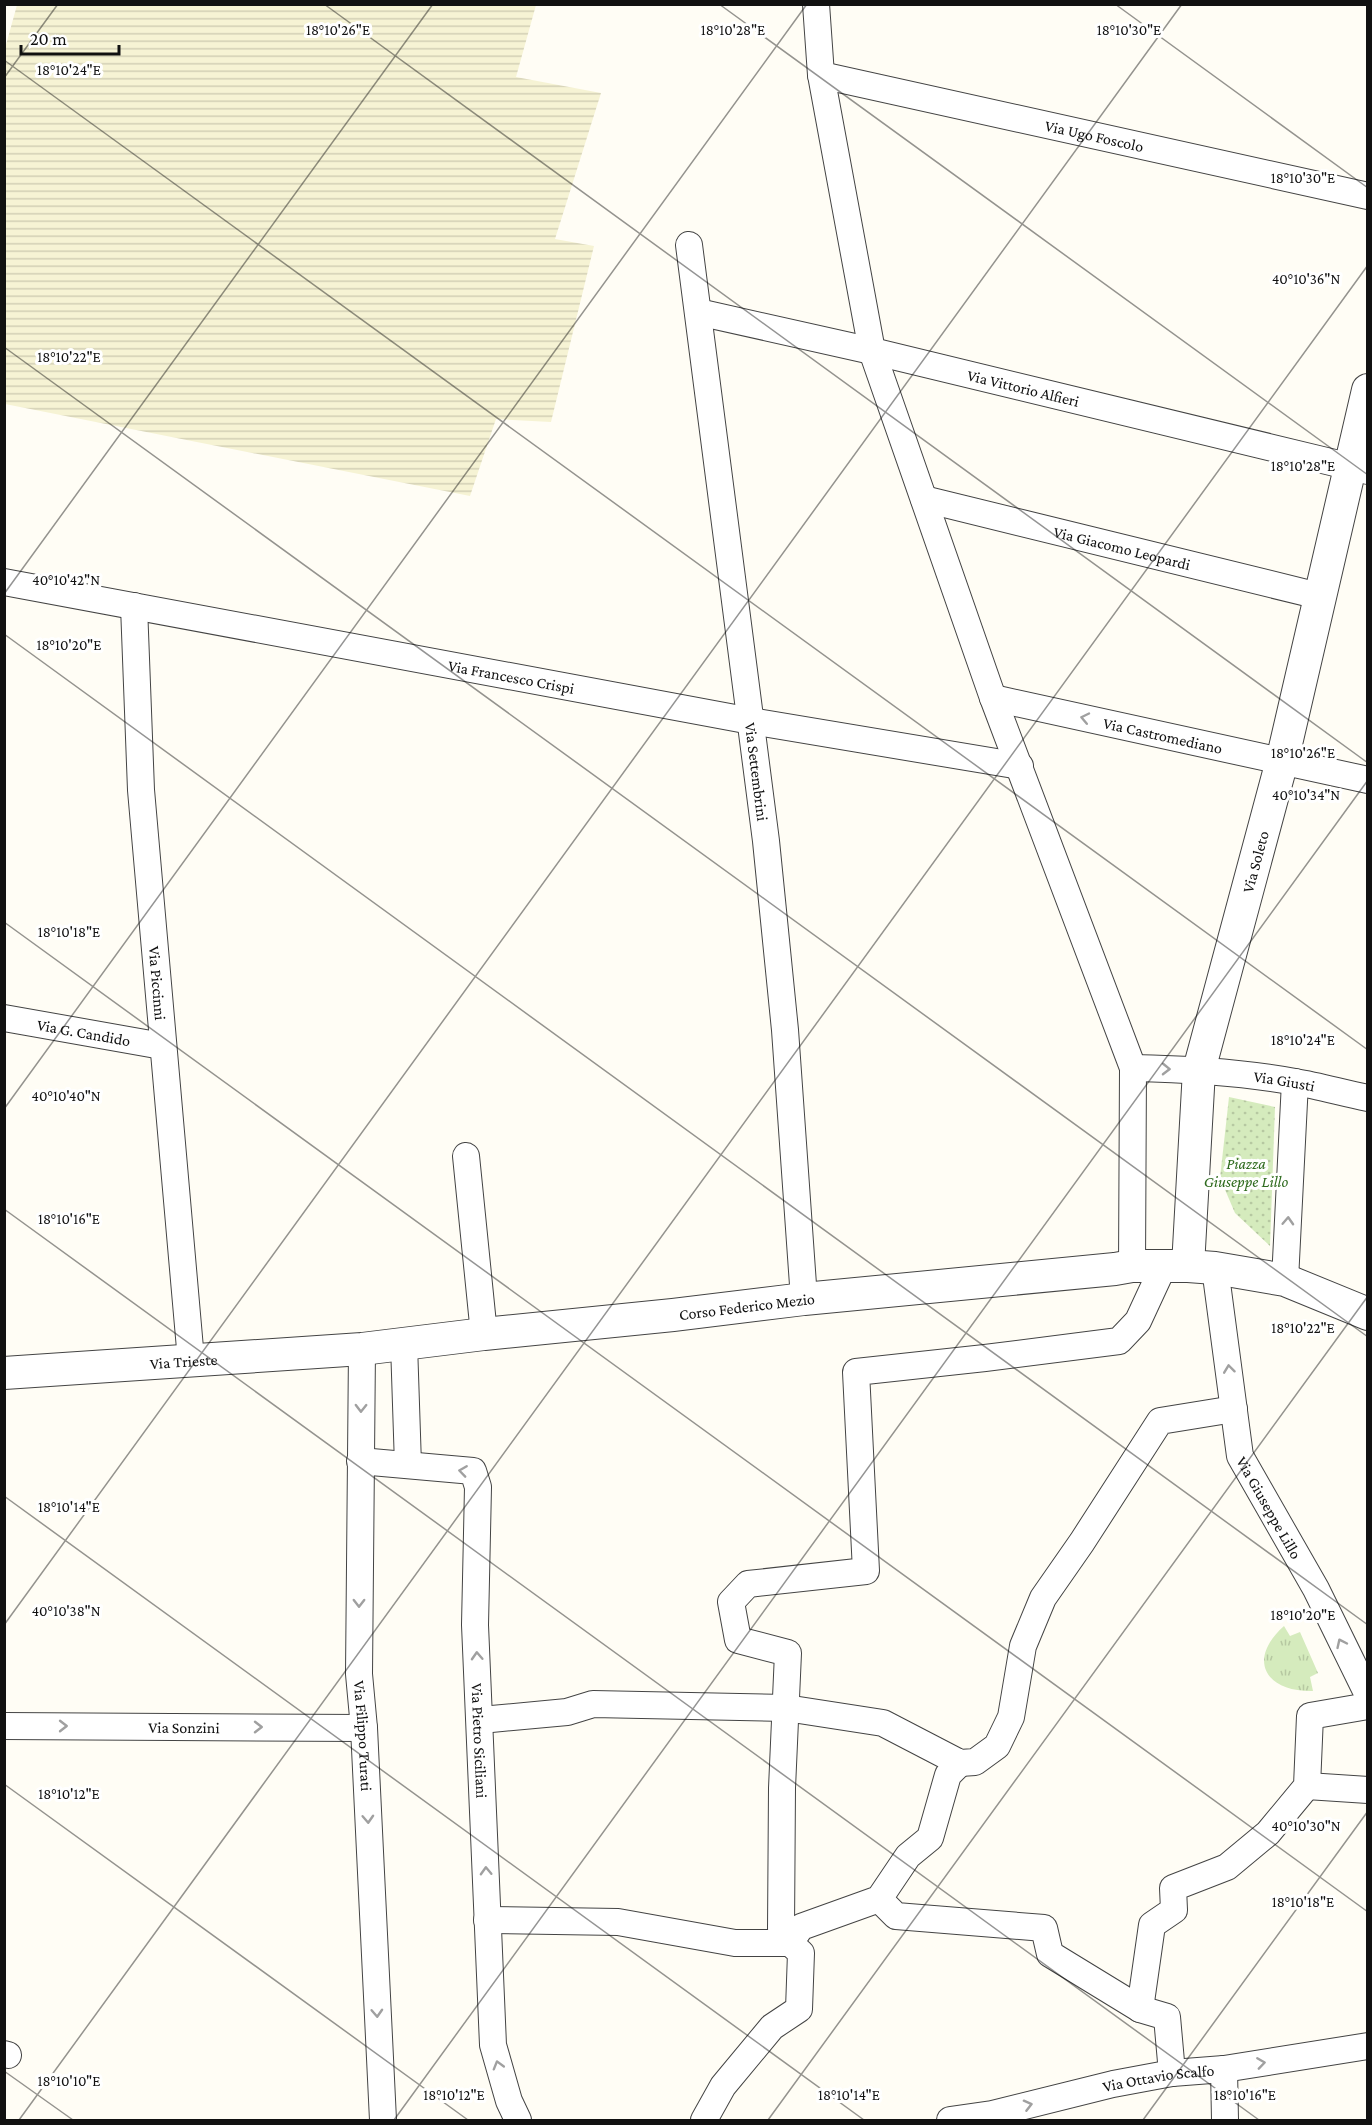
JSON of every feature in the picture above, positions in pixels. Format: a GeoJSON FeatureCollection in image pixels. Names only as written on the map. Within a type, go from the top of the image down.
{"type":"FeatureCollection","features":[{"type":"Feature","properties":{"kind":"street"},"geometry":{"type":"LineString","coordinates":[[816,4],[821,75],[872,351],[993,698],[1133,1068],[1132,1266],[1189,1267],[1285,1280],[1368,1314]]}},
{"type":"Feature","properties":{"kind":"street","name":"Via Ugo Foscolo"},"geometry":{"type":"LineString","coordinates":[[821,75],[1368,196]]}},
{"type":"Feature","properties":{"kind":"street","name":"Via Settembrini"},"geometry":{"type":"LineString","coordinates":[[689,245],[766,841],[785,1030],[804,1299]]}},
{"type":"Feature","properties":{"kind":"street","name":"Via Vittorio Alfieri"},"geometry":{"type":"LineString","coordinates":[[698,312],[872,351],[1359,469]]}},
{"type":"Feature","properties":{"kind":"street","name":"Via Soleto"},"geometry":{"type":"LineString","coordinates":[[1189,1267],[1199,1070],[1282,761],[1319,596],[1359,469],[1368,390]]}},
{"type":"Feature","properties":{"kind":"street","name":"Via Giacomo Leopardi"},"geometry":{"type":"LineString","coordinates":[[924,499],[1319,596]]}},
{"type":"Feature","properties":{"kind":"street","name":"Via Francesco Crispi"},"geometry":{"type":"LineString","coordinates":[[4,582],[751,721],[1020,766]]}},
{"type":"Feature","properties":{"kind":"street","name":"Via Piccinni"},"geometry":{"type":"LineString","coordinates":[[134,606],[141,790],[191,1360]]}},
{"type":"Feature","properties":{"kind":"street","name":"Via Castromediano"},"geometry":{"type":"LineString","coordinates":[[993,698],[1368,780]]}},
{"type":"Feature","properties":{"kind":"street","name":"Via G. Candido"},"geometry":{"type":"LineString","coordinates":[[4,1018],[162,1046]]}},
{"type":"Feature","properties":{"kind":"street","name":"Via Giusti"},"geometry":{"type":"LineString","coordinates":[[1133,1068],[1199,1070],[1295,1082],[1368,1098]]}},
{"type":"Feature","properties":{"kind":"street"},"geometry":{"type":"LineString","coordinates":[[1285,1280],[1295,1082]]}},
{"type":"Feature","properties":{"kind":"street"},"geometry":{"type":"LineString","coordinates":[[466,1156],[484,1334]]}},
{"type":"Feature","properties":{"kind":"street","name":"Corso Federico Mezio"},"geometry":{"type":"LineString","coordinates":[[362,1349],[804,1299],[1132,1266]]}},
{"type":"Feature","properties":{"kind":"street"},"geometry":{"type":"LineString","coordinates":[[704,2121],[723,2086],[772,2027],[799,2010],[801,1953],[790,1943],[782,1929],[782,1788],[788,1653],[738,1641],[731,1602],[748,1584],[866,1571],[856,1372],[1119,1341],[1189,1267]]}},
{"type":"Feature","properties":{"kind":"street","name":"Via Giuseppe Lillo"},"geometry":{"type":"LineString","coordinates":[[1189,1267],[1234,1409],[1240,1456],[1316,1589],[1363,1689],[1368,1695]]}},
{"type":"Feature","properties":{"kind":"street"},"geometry":{"type":"LineString","coordinates":[[404,1344],[408,1465]]}},
{"type":"Feature","properties":{"kind":"street","name":"Via Trieste"},"geometry":{"type":"LineString","coordinates":[[4,1373],[362,1349]]}},
{"type":"Feature","properties":{"kind":"street","name":"Via Filippo Turati"},"geometry":{"type":"LineString","coordinates":[[362,1349],[359,1674],[364,1728],[383,2121]]}},
{"type":"Feature","properties":{"kind":"street"},"geometry":{"type":"LineString","coordinates":[[481,1720],[567,1712],[593,1704],[786,1708],[883,1723],[960,1762],[975,1762],[997,1746],[1011,1717],[1023,1646],[1043,1598],[1160,1421],[1234,1409]]}},
{"type":"Feature","properties":{"kind":"street","name":"Via Pietro Siciliani"},"geometry":{"type":"LineString","coordinates":[[360,1461],[473,1471],[478,1487],[476,1625],[493,2045],[508,2101],[518,2121]]}},
{"type":"Feature","properties":{"kind":"street"},"geometry":{"type":"LineString","coordinates":[[1140,2009],[1152,1925],[1174,1910],[1173,1888],[1227,1867],[1268,1833],[1307,1786],[1310,1716],[1368,1706]]}},
{"type":"Feature","properties":{"kind":"street","name":"Via Sonzini"},"geometry":{"type":"LineString","coordinates":[[4,1726],[364,1728]]}},
{"type":"Feature","properties":{"kind":"street"},"geometry":{"type":"LineString","coordinates":[[790,1943],[801,1927],[879,1899],[908,1856],[930,1838],[948,1776],[960,1762]]}},
{"type":"Feature","properties":{"kind":"street"},"geometry":{"type":"LineString","coordinates":[[1307,1786],[1368,1790]]}},
{"type":"Feature","properties":{"kind":"street"},"geometry":{"type":"LineString","coordinates":[[879,1899],[896,1916],[1044,1928],[1050,1954],[1140,2009],[1167,2017],[1172,2073]]}},
{"type":"Feature","properties":{"kind":"street"},"geometry":{"type":"LineString","coordinates":[[488,1920],[618,1922],[735,1943],[790,1943]]}},
{"type":"Feature","properties":{"kind":"street","name":"Via Ottavio Scalfo"},"geometry":{"type":"LineString","coordinates":[[950,2121],[992,2114],[1113,2084],[1172,2073],[1224,2069],[1368,2046]]}},
{"type":"Feature","properties":{"kind":"street"},"geometry":{"type":"LineString","coordinates":[[1224,2069],[1225,2121]]}},
{"type":"Feature","properties":{"kind":"shaded area"},"geometry":{"type":"Polygon","coordinates":[[[17,5],[536,5],[516,77],[601,93],[555,239],[594,246],[551,422],[496,419],[470,496],[5,404],[4,52],[17,5]]]}},
{"type":"Feature","properties":{"kind":"green space","name":"Piazza Giuseppe Lillo"},"geometry":{"type":"Polygon","coordinates":[[[1229,1097],[1275,1107],[1270,1246],[1235,1213],[1220,1178],[1229,1097]]]}},
{"type":"Feature","properties":{"kind":"green space"},"geometry":{"type":"Polygon","coordinates":[[[1284,1626],[1290,1636],[1300,1632],[1318,1673],[1310,1677],[1313,1691],[1283,1686],[1273,1680],[1267,1672],[1264,1662],[1266,1651],[1272,1639],[1284,1626]]]}}]}
